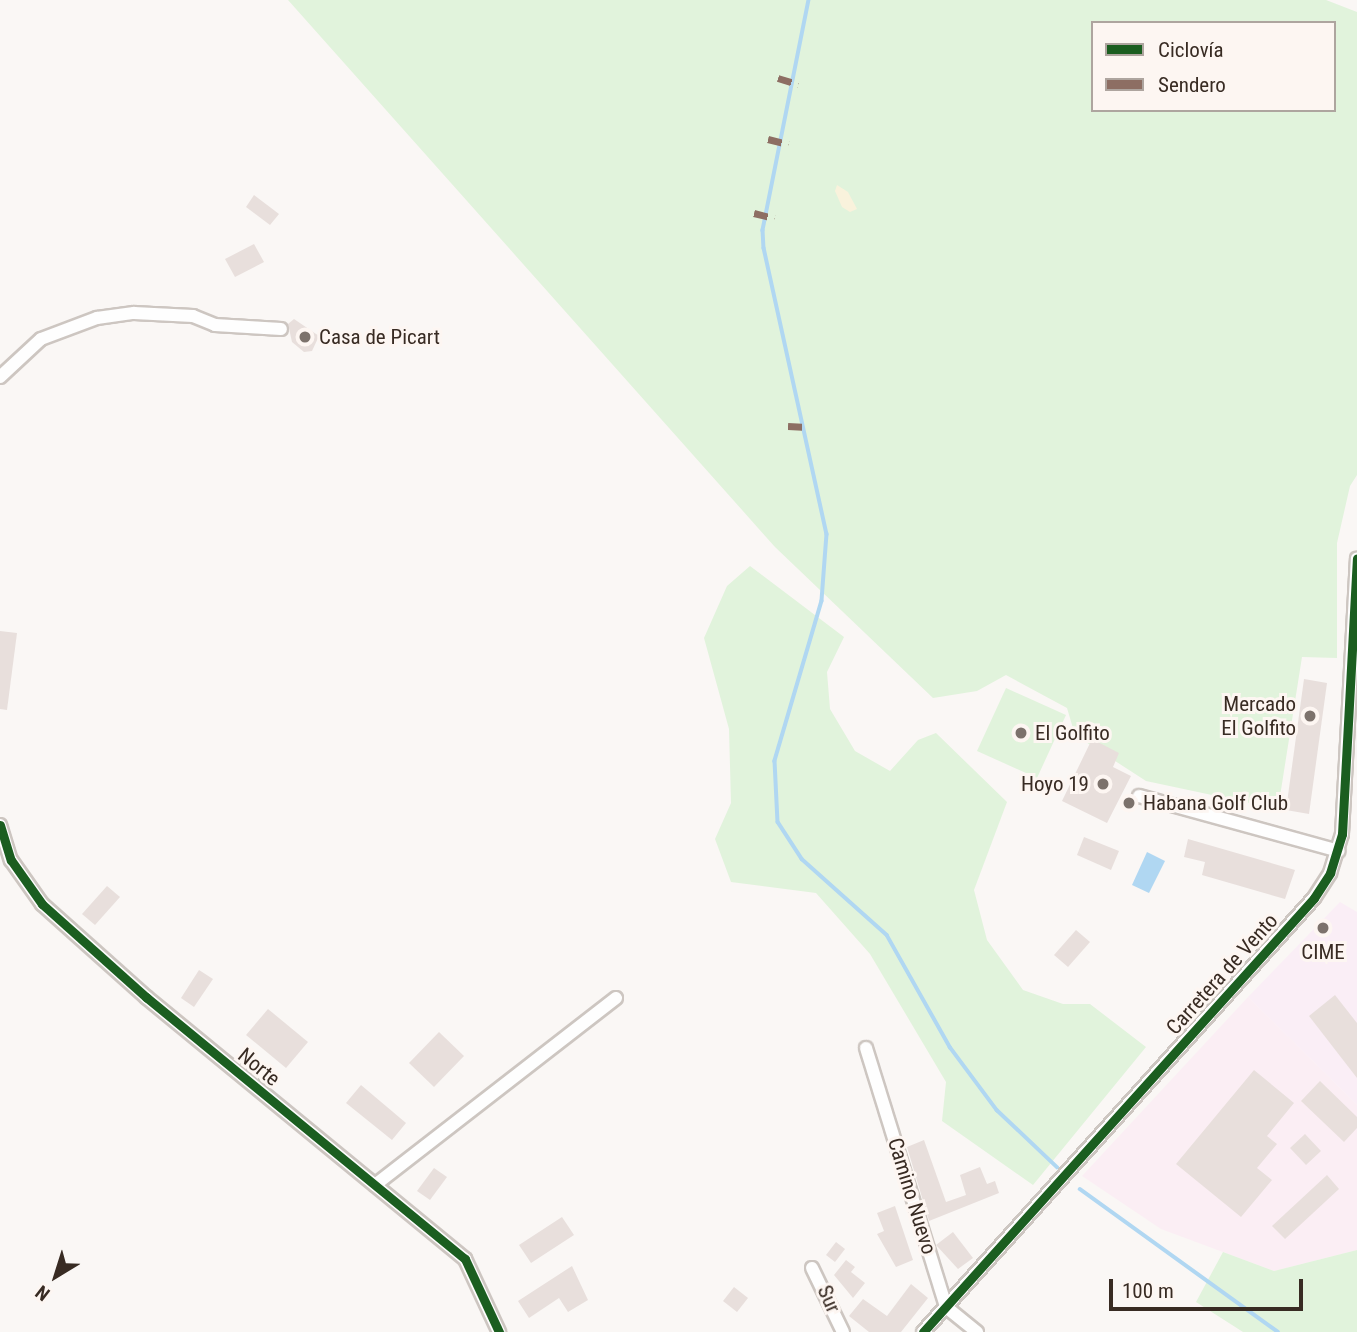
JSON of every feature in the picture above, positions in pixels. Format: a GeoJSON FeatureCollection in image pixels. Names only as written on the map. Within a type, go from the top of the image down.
{"type":"FeatureCollection","features":[{"type":"Feature","properties":{"kind":"street"},"geometry":{"type":"LineString","coordinates":[[0,377],[41,339],[97,318],[134,313],[193,316],[215,325],[281,329]]}},
{"type":"Feature","properties":{"kind":"street","name":"Carretera de Vento"},"geometry":{"type":"LineString","coordinates":[[923,1332],[1314,898],[1339,851],[1357,558]]}},
{"type":"Feature","properties":{"kind":"street"},"geometry":{"type":"LineString","coordinates":[[1139,796],[1339,851]]}},
{"type":"Feature","properties":{"kind":"street","name":"Norte"},"geometry":{"type":"LineString","coordinates":[[0,825],[11,860],[42,904],[146,997],[465,1259],[499,1332]]}},
{"type":"Feature","properties":{"kind":"street"},"geometry":{"type":"LineString","coordinates":[[375,1185],[616,998]]}},
{"type":"Feature","properties":{"kind":"street","name":"Camino Nuevo"},"geometry":{"type":"LineString","coordinates":[[866,1048],[946,1307]]}},
{"type":"Feature","properties":{"kind":"street","name":"Sur"},"geometry":{"type":"LineString","coordinates":[[812,1268],[843,1332]]}},
{"type":"Feature","properties":{"kind":"street"},"geometry":{"type":"LineString","coordinates":[[946,1307],[977,1332]]}},
{"type":"Feature","properties":{"kind":"shaded area","name":"CIME"},"geometry":{"type":"Polygon","coordinates":[[[1340,902],[1357,912],[1357,1105],[1248,997],[1340,902]]]}},
{"type":"Feature","properties":{"kind":"shaded area"},"geometry":{"type":"Polygon","coordinates":[[[1248,997],[1357,1105],[1357,1250],[1274,1271],[1161,1229],[1082,1176],[1248,997]]]}},
{"type":"Feature","properties":{"kind":"green space"},"geometry":{"type":"Polygon","coordinates":[[[288,0],[1326,0],[1357,12],[1357,475],[1350,486],[1337,543],[1337,658],[1302,657],[1278,809],[1146,781],[1075,735],[1067,708],[1006,675],[977,691],[933,698],[775,547],[288,0]]]}},
{"type":"Feature","properties":{"kind":"green space"},"geometry":{"type":"Polygon","coordinates":[[[750,566],[844,637],[827,672],[830,709],[855,751],[890,771],[918,740],[936,733],[1007,802],[974,890],[987,940],[1023,990],[1063,1004],[1090,1004],[1146,1047],[1033,1185],[942,1121],[946,1082],[870,954],[816,893],[731,882],[715,839],[731,803],[729,729],[704,638],[727,586],[750,566]]]}},
{"type":"Feature","properties":{"kind":"green space","name":"El Golfito"},"geometry":{"type":"Polygon","coordinates":[[[1006,688],[1066,715],[1037,778],[977,751],[1006,688]]]}},
{"type":"Feature","properties":{"kind":"green space"},"geometry":{"type":"Polygon","coordinates":[[[1357,1250],[1357,1332],[1243,1332],[1196,1302],[1223,1252],[1274,1271],[1357,1250]]]}},
{"type":"Feature","properties":{"kind":"sand"},"geometry":{"type":"Polygon","coordinates":[[[837,185],[848,192],[857,209],[850,212],[842,207],[835,191],[837,185]]]}},
{"type":"Feature","properties":{"kind":"water"},"geometry":{"type":"Polygon","coordinates":[[[1147,852],[1165,861],[1149,893],[1132,885],[1147,852]]]}},
{"type":"Feature","properties":{"kind":"building"},"geometry":{"type":"Polygon","coordinates":[[[254,195],[279,214],[270,225],[246,207],[254,195]]]}},
{"type":"Feature","properties":{"kind":"building"},"geometry":{"type":"Polygon","coordinates":[[[254,244],[264,262],[235,277],[225,259],[254,244]]]}},
{"type":"Feature","properties":{"kind":"building","name":"Casa de Picart"},"geometry":{"type":"Polygon","coordinates":[[[294,319],[319,336],[312,351],[304,352],[292,342],[288,324],[294,319]]]}},
{"type":"Feature","properties":{"kind":"building"},"geometry":{"type":"Polygon","coordinates":[[[0,631],[17,633],[7,710],[0,709],[0,631]]]}},
{"type":"Feature","properties":{"kind":"building"},"geometry":{"type":"Polygon","coordinates":[[[1304,679],[1327,683],[1309,814],[1286,810],[1304,679]]]}},
{"type":"Feature","properties":{"kind":"building"},"geometry":{"type":"Polygon","coordinates":[[[1092,739],[1119,753],[1113,767],[1131,776],[1107,823],[1062,801],[1092,739]]]}},
{"type":"Feature","properties":{"kind":"building"},"geometry":{"type":"Polygon","coordinates":[[[1084,837],[1119,851],[1111,870],[1077,855],[1084,837]]]}},
{"type":"Feature","properties":{"kind":"building"},"geometry":{"type":"Polygon","coordinates":[[[1188,839],[1295,870],[1285,899],[1202,875],[1205,862],[1184,857],[1188,839]]]}},
{"type":"Feature","properties":{"kind":"building"},"geometry":{"type":"Polygon","coordinates":[[[107,886],[120,897],[95,925],[82,914],[107,886]]]}},
{"type":"Feature","properties":{"kind":"building"},"geometry":{"type":"Polygon","coordinates":[[[1076,930],[1090,942],[1068,967],[1054,955],[1076,930]]]}},
{"type":"Feature","properties":{"kind":"building"},"geometry":{"type":"Polygon","coordinates":[[[199,970],[213,979],[194,1007],[181,998],[199,970]]]}},
{"type":"Feature","properties":{"kind":"building"},"geometry":{"type":"Polygon","coordinates":[[[1335,995],[1357,1023],[1357,1078],[1309,1016],[1335,995]]]}},
{"type":"Feature","properties":{"kind":"building"},"geometry":{"type":"Polygon","coordinates":[[[268,1009],[308,1042],[286,1068],[246,1035],[268,1009]]]}},
{"type":"Feature","properties":{"kind":"building"},"geometry":{"type":"Polygon","coordinates":[[[439,1032],[464,1056],[434,1087],[409,1063],[439,1032]]]}},
{"type":"Feature","properties":{"kind":"building"},"geometry":{"type":"Polygon","coordinates":[[[1254,1070],[1294,1103],[1267,1136],[1277,1144],[1257,1168],[1272,1180],[1241,1217],[1176,1164],[1254,1070]]]}},
{"type":"Feature","properties":{"kind":"building"},"geometry":{"type":"Polygon","coordinates":[[[1320,1081],[1357,1117],[1357,1128],[1344,1142],[1301,1101],[1320,1081]]]}},
{"type":"Feature","properties":{"kind":"building"},"geometry":{"type":"Polygon","coordinates":[[[361,1085],[406,1123],[392,1140],[346,1103],[361,1085]]]}},
{"type":"Feature","properties":{"kind":"building"},"geometry":{"type":"Polygon","coordinates":[[[1305,1134],[1321,1151],[1306,1165],[1290,1148],[1305,1134]]]}},
{"type":"Feature","properties":{"kind":"building"},"geometry":{"type":"Polygon","coordinates":[[[924,1140],[946,1202],[966,1195],[960,1175],[980,1167],[987,1184],[995,1181],[999,1193],[929,1221],[907,1147],[924,1140]]]}},
{"type":"Feature","properties":{"kind":"building"},"geometry":{"type":"Polygon","coordinates":[[[434,1168],[447,1177],[430,1200],[417,1191],[434,1168]]]}},
{"type":"Feature","properties":{"kind":"building"},"geometry":{"type":"Polygon","coordinates":[[[1327,1175],[1339,1189],[1285,1239],[1272,1226],[1327,1175]]]}},
{"type":"Feature","properties":{"kind":"building"},"geometry":{"type":"Polygon","coordinates":[[[895,1206],[913,1260],[896,1267],[877,1234],[884,1231],[877,1213],[895,1206]]]}},
{"type":"Feature","properties":{"kind":"building"},"geometry":{"type":"Polygon","coordinates":[[[562,1217],[574,1235],[531,1263],[519,1245],[562,1217]]]}},
{"type":"Feature","properties":{"kind":"building"},"geometry":{"type":"Polygon","coordinates":[[[953,1232],[973,1258],[958,1269],[936,1245],[953,1232]]]}},
{"type":"Feature","properties":{"kind":"building"},"geometry":{"type":"Polygon","coordinates":[[[836,1242],[845,1249],[835,1262],[826,1255],[836,1242]]]}},
{"type":"Feature","properties":{"kind":"building"},"geometry":{"type":"Polygon","coordinates":[[[846,1260],[855,1267],[851,1272],[865,1283],[853,1298],[834,1275],[846,1260]]]}},
{"type":"Feature","properties":{"kind":"building"},"geometry":{"type":"Polygon","coordinates":[[[572,1266],[588,1300],[568,1312],[559,1298],[529,1318],[518,1301],[572,1266]]]}},
{"type":"Feature","properties":{"kind":"building"},"geometry":{"type":"Polygon","coordinates":[[[911,1284],[928,1298],[901,1332],[869,1332],[849,1316],[863,1299],[887,1316],[911,1284]]]}},
{"type":"Feature","properties":{"kind":"building"},"geometry":{"type":"Polygon","coordinates":[[[734,1287],[748,1298],[737,1312],[723,1301],[734,1287]]]}},
{"type":"Feature","properties":{"kind":"waterway"},"geometry":{"type":"LineString","coordinates":[[809,0],[763,230],[764,248],[827,534],[822,601],[775,761],[778,822],[802,859],[887,935],[950,1047],[997,1110],[1057,1167]]}},
{"type":"Feature","properties":{"kind":"waterway"},"geometry":{"type":"LineString","coordinates":[[1080,1189],[1278,1332]]}},
{"type":"Feature","properties":{"kind":"marked path"},"geometry":{"type":"LineString","coordinates":[[778,78],[798,84]]}},
{"type":"Feature","properties":{"kind":"marked path"},"geometry":{"type":"LineString","coordinates":[[768,139],[788,144]]}},
{"type":"Feature","properties":{"kind":"marked path"},"geometry":{"type":"LineString","coordinates":[[754,213],[774,218]]}},
{"type":"Feature","properties":{"kind":"marked path"},"geometry":{"type":"LineString","coordinates":[[788,426],[807,427]]}},
{"type":"Feature","properties":{"kind":"cycle path"},"geometry":{"type":"LineString","coordinates":[[923,1332],[1314,898],[1330,873],[1342,834],[1357,558]]}},
{"type":"Feature","properties":{"kind":"cycle path"},"geometry":{"type":"LineString","coordinates":[[0,825],[11,860],[42,904],[146,997],[465,1259],[499,1332]]}},
{"type":"Feature","properties":{"kind":"place","name":"Casa de Picart"},"geometry":{"type":"Point","coordinates":[305,337]}},
{"type":"Feature","properties":{"kind":"place","name":"Mercado El Golfito"},"geometry":{"type":"Point","coordinates":[1310,716]}},
{"type":"Feature","properties":{"kind":"place","name":"El Golfito"},"geometry":{"type":"Point","coordinates":[1021,733]}},
{"type":"Feature","properties":{"kind":"place","name":"Hoyo 19"},"geometry":{"type":"Point","coordinates":[1103,784]}},
{"type":"Feature","properties":{"kind":"place","name":"Habana Golf Club"},"geometry":{"type":"Point","coordinates":[1129,803]}},
{"type":"Feature","properties":{"kind":"place","name":"CIME"},"geometry":{"type":"Point","coordinates":[1323,928]}}]}
